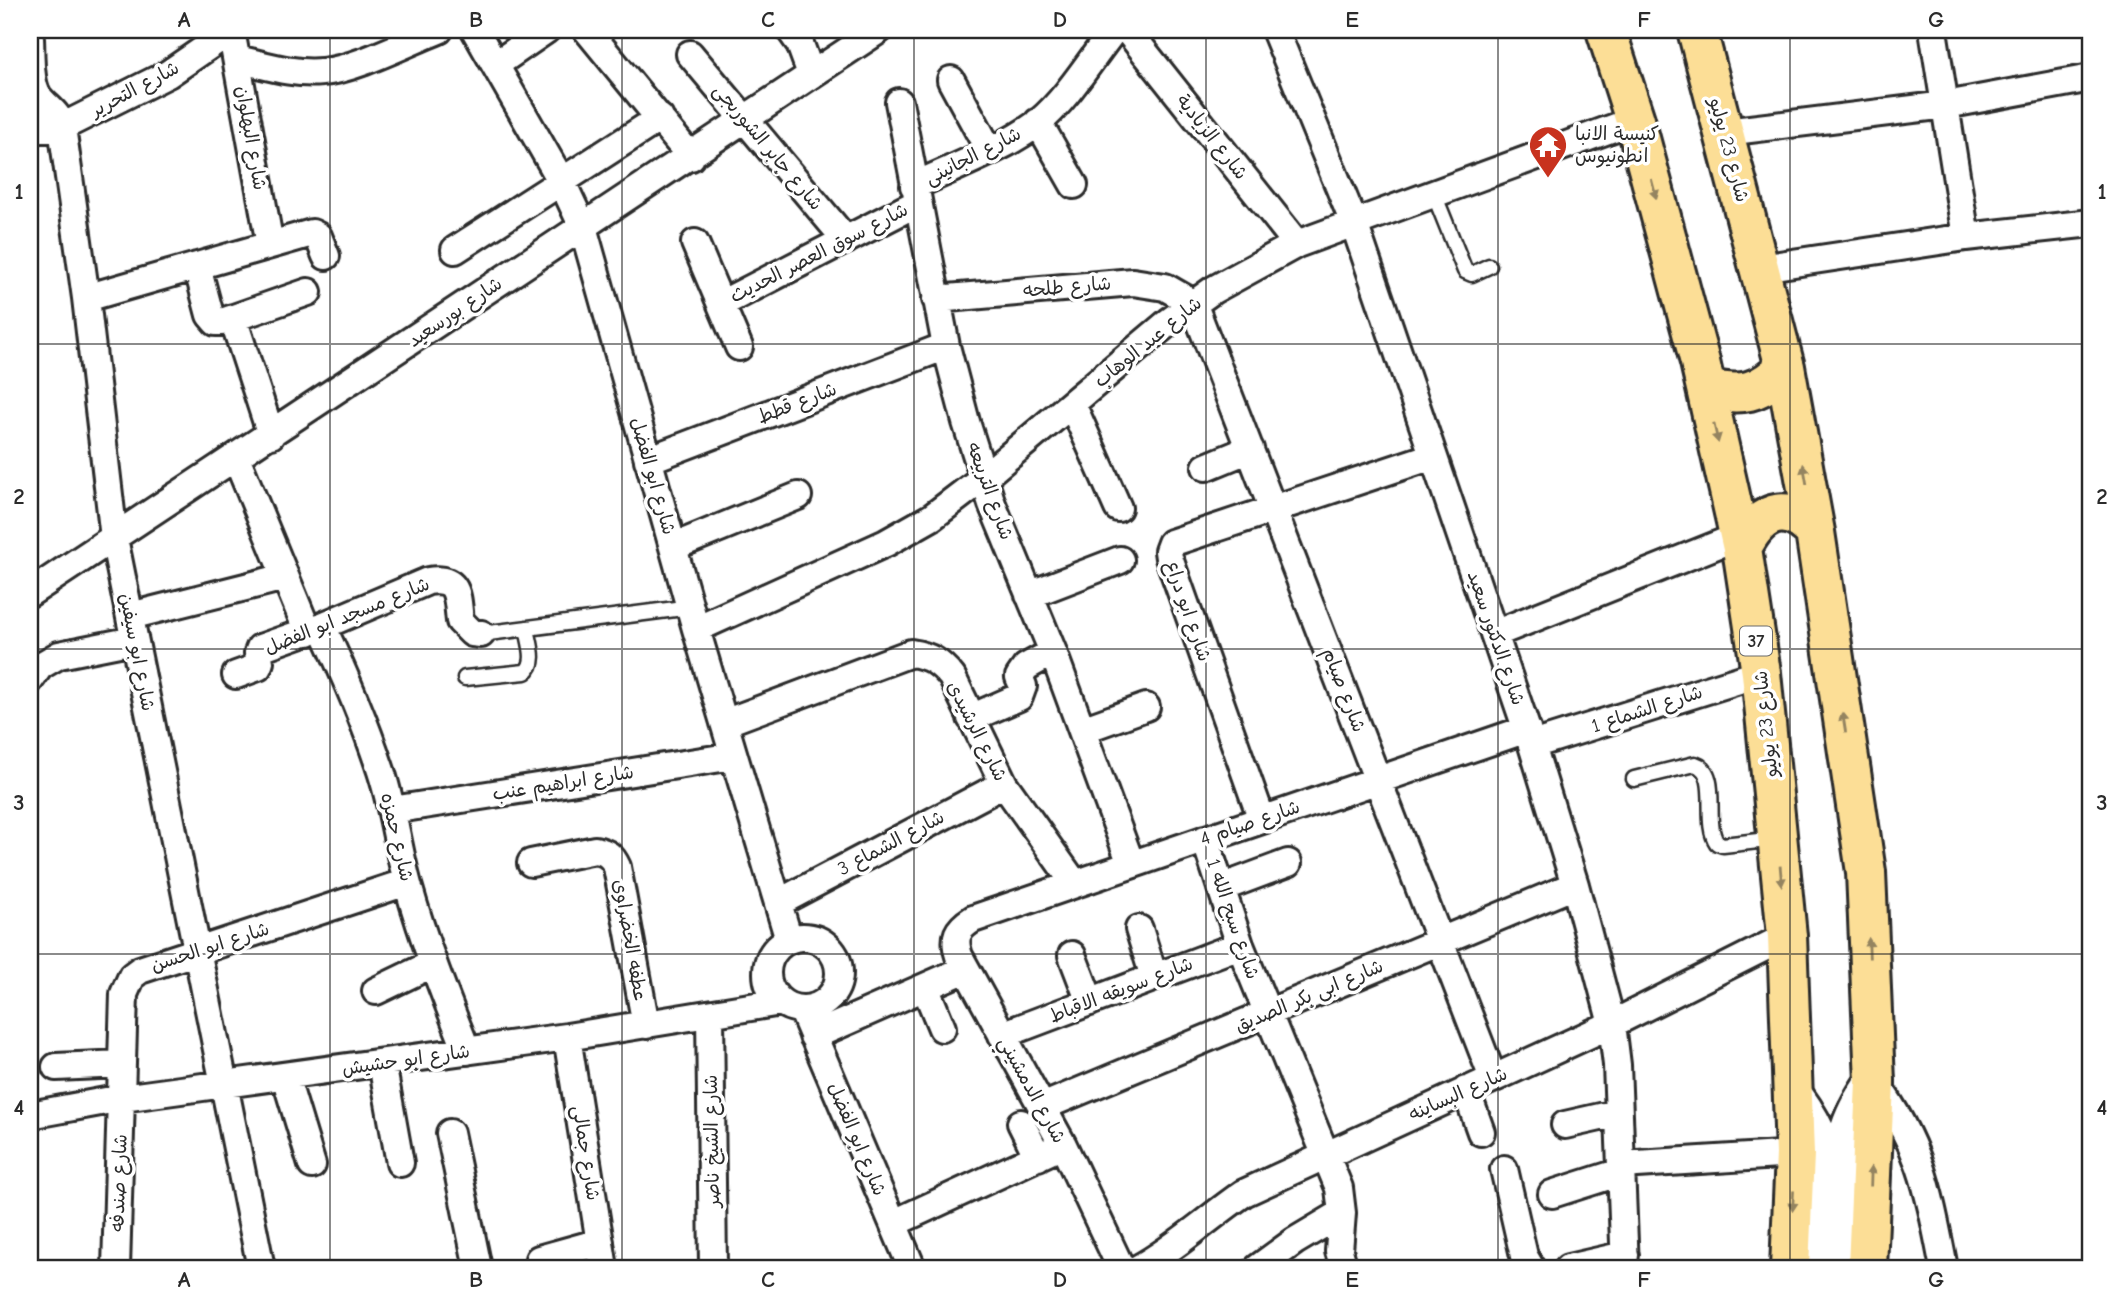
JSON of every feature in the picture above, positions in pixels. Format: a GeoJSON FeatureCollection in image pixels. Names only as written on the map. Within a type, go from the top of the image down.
{"type":"FeatureCollection","features":[{"type":"Feature","properties":{"kind":"main road","name":"شارع 23 يوليو"},"geometry":{"type":"LineString","coordinates":[[1606,30],[1635,120],[1706,388],[1741,542],[1761,673],[1787,936],[1795,1154],[1790,1268]]}},
{"type":"Feature","properties":{"kind":"main road","name":"شارع 23 يوليو"},"geometry":{"type":"LineString","coordinates":[[1697,30],[1785,367],[1815,533],[1866,872],[1875,1082],[1867,1268]]}},
{"type":"Feature","properties":{"kind":"main road"},"geometry":{"type":"LineString","coordinates":[[1706,388],[1724,393],[1742,393],[1758,389],[1773,380],[1785,367]]}},
{"type":"Feature","properties":{"kind":"main road"},"geometry":{"type":"LineString","coordinates":[[1741,542],[1765,517],[1784,513],[1802,518],[1815,533]]}},
{"type":"Feature","properties":{"kind":"main road"},"geometry":{"type":"LineString","coordinates":[[1840,1268],[1843,1180],[1848,1137],[1855,1117],[1875,1082]]}},
{"type":"Feature","properties":{"kind":"main road"},"geometry":{"type":"LineString","coordinates":[[1794,1097],[1810,1120],[1820,1146],[1823,1174],[1812,1268]]}},
{"type":"Feature","properties":{"kind":"street","name":"شارع البهلوان"},"geometry":{"type":"LineString","coordinates":[[231,30],[270,244]]}},
{"type":"Feature","properties":{"kind":"street","name":"شارع التحرير"},"geometry":{"type":"LineString","coordinates":[[30,130],[62,127],[168,74],[231,30]]}},
{"type":"Feature","properties":{"kind":"street"},"geometry":{"type":"LineString","coordinates":[[237,59],[296,72],[324,72],[351,65],[439,30]]}},
{"type":"Feature","properties":{"kind":"street","name":"شارع ابو الفضل"},"geometry":{"type":"LineString","coordinates":[[475,30],[562,182],[583,227],[693,618],[789,940]]}},
{"type":"Feature","properties":{"kind":"street"},"geometry":{"type":"LineString","coordinates":[[495,65],[546,30]]}},
{"type":"Feature","properties":{"kind":"street"},"geometry":{"type":"LineString","coordinates":[[587,30],[691,157]]}},
{"type":"Feature","properties":{"kind":"street","name":"شارع بورسعيد"},"geometry":{"type":"LineString","coordinates":[[30,593],[879,30]]}},
{"type":"Feature","properties":{"kind":"street","name":"شارع الجانينى"},"geometry":{"type":"LineString","coordinates":[[915,194],[1038,122],[1060,102],[1114,30]]}},
{"type":"Feature","properties":{"kind":"street","name":"شارع الزيادية"},"geometry":{"type":"LineString","coordinates":[[1127,30],[1297,244]]}},
{"type":"Feature","properties":{"kind":"street","name":"شارع الدكتور سعيد"},"geometry":{"type":"LineString","coordinates":[[1275,30],[1354,223],[1530,737],[1575,885],[1612,1024],[1617,1065],[1625,1261]]}},
{"type":"Feature","properties":{"kind":"street"},"geometry":{"type":"LineString","coordinates":[[1933,30],[1966,237]]}},
{"type":"Feature","properties":{"kind":"street"},"geometry":{"type":"LineString","coordinates":[[800,35],[811,74]]}},
{"type":"Feature","properties":{"kind":"street","name":"شارع ابو سيفين"},"geometry":{"type":"LineString","coordinates":[[30,39],[35,89],[60,118],[62,127],[86,298],[114,538],[261,1268]]}},
{"type":"Feature","properties":{"kind":"street","name":"شارع جابر الشوربجى"},"geometry":{"type":"LineString","coordinates":[[690,54],[846,240]]}},
{"type":"Feature","properties":{"kind":"street"},"geometry":{"type":"LineString","coordinates":[[1725,132],[1946,105],[2091,78]]}},
{"type":"Feature","properties":{"kind":"street"},"geometry":{"type":"LineString","coordinates":[[951,80],[989,150]]}},
{"type":"Feature","properties":{"kind":"street","name":"شارع التربيعه"},"geometry":{"type":"LineString","coordinates":[[899,102],[946,346],[983,478],[1053,652],[1131,864]]}},
{"type":"Feature","properties":{"kind":"street"},"geometry":{"type":"LineString","coordinates":[[455,250],[660,118]]}},
{"type":"Feature","properties":{"kind":"street","name":"شارع عبد الوهاب"},"geometry":{"type":"LineString","coordinates":[[693,618],[886,543],[932,517],[983,478],[1193,303],[1297,244],[1635,120]]}},
{"type":"Feature","properties":{"kind":"street"},"geometry":{"type":"LineString","coordinates":[[1038,122],[1074,185]]}},
{"type":"Feature","properties":{"kind":"street","name":"شارع سوق العصر الحديث"},"geometry":{"type":"LineString","coordinates":[[721,304],[846,240],[915,194]]}},
{"type":"Feature","properties":{"kind":"street"},"geometry":{"type":"LineString","coordinates":[[1760,268],[1966,237],[2091,222]]}},
{"type":"Feature","properties":{"kind":"street"},"geometry":{"type":"LineString","coordinates":[[86,298],[312,233],[318,236],[326,256]]}},
{"type":"Feature","properties":{"kind":"street"},"geometry":{"type":"LineString","coordinates":[[695,243],[739,347]]}},
{"type":"Feature","properties":{"kind":"street"},"geometry":{"type":"LineString","coordinates":[[197,266],[211,318],[219,323],[308,292]]}},
{"type":"Feature","properties":{"kind":"street","name":"شارع طلحه"},"geometry":{"type":"LineString","coordinates":[[936,299],[1133,282],[1165,287],[1193,303]]}},
{"type":"Feature","properties":{"kind":"street","name":"شارع صيام"},"geometry":{"type":"LineString","coordinates":[[1193,303],[1493,1078]]}},
{"type":"Feature","properties":{"kind":"street"},"geometry":{"type":"LineString","coordinates":[[233,318],[271,435]]}},
{"type":"Feature","properties":{"kind":"street","name":"شارع قطط"},"geometry":{"type":"LineString","coordinates":[[648,460],[946,346]]}},
{"type":"Feature","properties":{"kind":"street"},"geometry":{"type":"LineString","coordinates":[[1072,404],[1118,508]]}},
{"type":"Feature","properties":{"kind":"street"},"geometry":{"type":"LineString","coordinates":[[1206,467],[1250,449]]}},
{"type":"Feature","properties":{"kind":"street","name":"شارع ابو دراع"},"geometry":{"type":"LineString","coordinates":[[1262,820],[1168,551],[1171,543],[1433,456]]}},
{"type":"Feature","properties":{"kind":"street","name":"شارع حمزه"},"geometry":{"type":"LineString","coordinates":[[236,457],[285,577],[347,680],[369,737],[392,810],[407,881],[432,964],[467,1051]]}},
{"type":"Feature","properties":{"kind":"street"},"geometry":{"type":"LineString","coordinates":[[673,547],[798,496]]}},
{"type":"Feature","properties":{"kind":"street"},"geometry":{"type":"LineString","coordinates":[[1494,634],[1741,542]]}},
{"type":"Feature","properties":{"kind":"street"},"geometry":{"type":"LineString","coordinates":[[1029,595],[1120,560]]}},
{"type":"Feature","properties":{"kind":"street"},"geometry":{"type":"LineString","coordinates":[[30,680],[40,666],[59,655],[285,577]]}},
{"type":"Feature","properties":{"kind":"street","name":"شارع مسجد ابو الفضل"},"geometry":{"type":"LineString","coordinates":[[236,675],[258,667],[260,648],[439,579],[450,583],[457,592],[460,621],[465,629],[481,634]]}},
{"type":"Feature","properties":{"kind":"street"},"geometry":{"type":"LineString","coordinates":[[971,719],[1020,697],[1023,687],[1019,677],[1023,669],[1053,652]]}},
{"type":"Feature","properties":{"kind":"street","name":"شارع الرشيدى"},"geometry":{"type":"LineString","coordinates":[[724,723],[911,653],[927,656],[941,664],[951,677],[1004,784],[1075,884]]}},
{"type":"Feature","properties":{"kind":"street","name":"شارع الشماع 1"},"geometry":{"type":"LineString","coordinates":[[1530,737],[1761,673]]}},
{"type":"Feature","properties":{"kind":"street"},"geometry":{"type":"LineString","coordinates":[[1082,730],[1146,707]]}},
{"type":"Feature","properties":{"kind":"street","name":"شارع صيام 4"},"geometry":{"type":"LineString","coordinates":[[973,919],[1378,779],[1530,737]]}},
{"type":"Feature","properties":{"kind":"street","name":"شارع ابراهيم عنب"},"geometry":{"type":"LineString","coordinates":[[392,810],[734,756]]}},
{"type":"Feature","properties":{"kind":"street","name":"شارع الشماع 3"},"geometry":{"type":"LineString","coordinates":[[778,903],[1004,784]]}},
{"type":"Feature","properties":{"kind":"street","name":"شارع سبح الله 1"},"geometry":{"type":"LineString","coordinates":[[1205,839],[1240,945],[1339,1188],[1342,1213],[1339,1251],[1344,1268]]}},
{"type":"Feature","properties":{"kind":"street","name":"عطفه الخضراوى"},"geometry":{"type":"LineString","coordinates":[[531,863],[595,850],[605,852],[613,858],[617,867],[646,1025]]}},
{"type":"Feature","properties":{"kind":"street"},"geometry":{"type":"LineString","coordinates":[[1221,888],[1288,863]]}},
{"type":"Feature","properties":{"kind":"street","name":"شارع ابو الحسن"},"geometry":{"type":"LineString","coordinates":[[122,1098],[124,994],[126,984],[132,976],[140,970],[407,881]]}},
{"type":"Feature","properties":{"kind":"street","name":"شارع ابى بكر الصديق"},"geometry":{"type":"LineString","coordinates":[[1042,1107],[1575,885]]}},
{"type":"Feature","properties":{"kind":"street","name":"شارع الدمشيني"},"geometry":{"type":"LineString","coordinates":[[973,919],[960,927],[954,942],[966,970],[1063,1145],[1121,1268]]}},
{"type":"Feature","properties":{"kind":"street"},"geometry":{"type":"LineString","coordinates":[[1139,929],[1154,977]]}},
{"type":"Feature","properties":{"kind":"street","name":"شارع البساينه"},"geometry":{"type":"LineString","coordinates":[[1139,1268],[1157,1258],[1244,1193],[1612,1024],[1787,936]]}},
{"type":"Feature","properties":{"kind":"street"},"geometry":{"type":"LineString","coordinates":[[813,938],[832,950],[840,972],[838,984],[824,1003],[792,1006],[769,985],[768,963],[780,945],[789,940],[813,938]]}},
{"type":"Feature","properties":{"kind":"street","name":"شارع سويقه الاقباط"},"geometry":{"type":"LineString","coordinates":[[1002,1035],[1240,945]]}},
{"type":"Feature","properties":{"kind":"street"},"geometry":{"type":"LineString","coordinates":[[1072,955],[1090,1002]]}},
{"type":"Feature","properties":{"kind":"street"},"geometry":{"type":"LineString","coordinates":[[376,991],[432,964]]}},
{"type":"Feature","properties":{"kind":"street"},"geometry":{"type":"LineString","coordinates":[[813,1035],[966,970]]}},
{"type":"Feature","properties":{"kind":"street"},"geometry":{"type":"LineString","coordinates":[[925,987],[942,1028]]}},
{"type":"Feature","properties":{"kind":"street","name":"شارع ابو الفضل"},"geometry":{"type":"LineString","coordinates":[[792,1006],[813,1035],[912,1268]]}},
{"type":"Feature","properties":{"kind":"street","name":"شارع ابو حشيش"},"geometry":{"type":"LineString","coordinates":[[30,1115],[122,1098],[567,1037],[710,1014],[792,1006]]}},
{"type":"Feature","properties":{"kind":"street","name":"شارع الشيخ ناصر"},"geometry":{"type":"LineString","coordinates":[[710,1014],[713,1268]]}},
{"type":"Feature","properties":{"kind":"street","name":"شارع جمالى"},"geometry":{"type":"LineString","coordinates":[[567,1037],[604,1268]]}},
{"type":"Feature","properties":{"kind":"street"},"geometry":{"type":"LineString","coordinates":[[382,1063],[400,1163]]}},
{"type":"Feature","properties":{"kind":"street"},"geometry":{"type":"LineString","coordinates":[[56,1067],[122,1064]]}},
{"type":"Feature","properties":{"kind":"street"},"geometry":{"type":"LineString","coordinates":[[285,1076],[312,1165]]}},
{"type":"Feature","properties":{"kind":"street"},"geometry":{"type":"LineString","coordinates":[[1875,1082],[1903,1124],[1923,1170],[1944,1268]]}},
{"type":"Feature","properties":{"kind":"street"},"geometry":{"type":"LineString","coordinates":[[1466,1090],[1481,1132]]}},
{"type":"Feature","properties":{"kind":"street","name":"شارع صندفه"},"geometry":{"type":"LineString","coordinates":[[116,1268],[122,1098]]}},
{"type":"Feature","properties":{"kind":"street"},"geometry":{"type":"LineString","coordinates":[[1565,1125],[1618,1113]]}},
{"type":"Feature","properties":{"kind":"street"},"geometry":{"type":"LineString","coordinates":[[1021,1123],[1038,1157]]}},
{"type":"Feature","properties":{"kind":"street"},"geometry":{"type":"LineString","coordinates":[[450,1133],[478,1268]]}},
{"type":"Feature","properties":{"kind":"street"},"geometry":{"type":"LineString","coordinates":[[894,1223],[1063,1145]]}},
{"type":"Feature","properties":{"kind":"street"},"geometry":{"type":"LineString","coordinates":[[1552,1194],[1621,1169],[1795,1154]]}},
{"type":"Feature","properties":{"kind":"street"},"geometry":{"type":"LineString","coordinates":[[1504,1169],[1524,1256],[1531,1268]]}},
{"type":"Feature","properties":{"kind":"street"},"geometry":{"type":"LineString","coordinates":[[1258,1268],[1295,1241],[1342,1213]]}},
{"type":"Feature","properties":{"kind":"street"},"geometry":{"type":"LineString","coordinates":[[539,1259],[600,1242]]}},
{"type":"Feature","properties":{"kind":"street"},"geometry":{"type":"LineString","coordinates":[[1568,1268],[1625,1261]]}},
{"type":"Feature","properties":{"kind":"lane"},"geometry":{"type":"LineString","coordinates":[[1434,194],[1465,271],[1472,274],[1489,266]]}},
{"type":"Feature","properties":{"kind":"lane","name":"شارع مسجد ابو الفضل"},"geometry":{"type":"LineString","coordinates":[[481,634],[527,628],[693,618]]}},
{"type":"Feature","properties":{"kind":"lane"},"geometry":{"type":"LineString","coordinates":[[465,678],[528,670],[532,663],[527,628]]}},
{"type":"Feature","properties":{"kind":"lane"},"geometry":{"type":"LineString","coordinates":[[1634,779],[1695,764],[1701,766],[1709,775],[1711,831],[1717,843],[1723,845],[1777,839]]}},
{"type":"Feature","properties":{"kind":"place","name":"كنيسة الانبا انطونيوس"},"geometry":{"type":"Point","coordinates":[1548,179]}}]}
